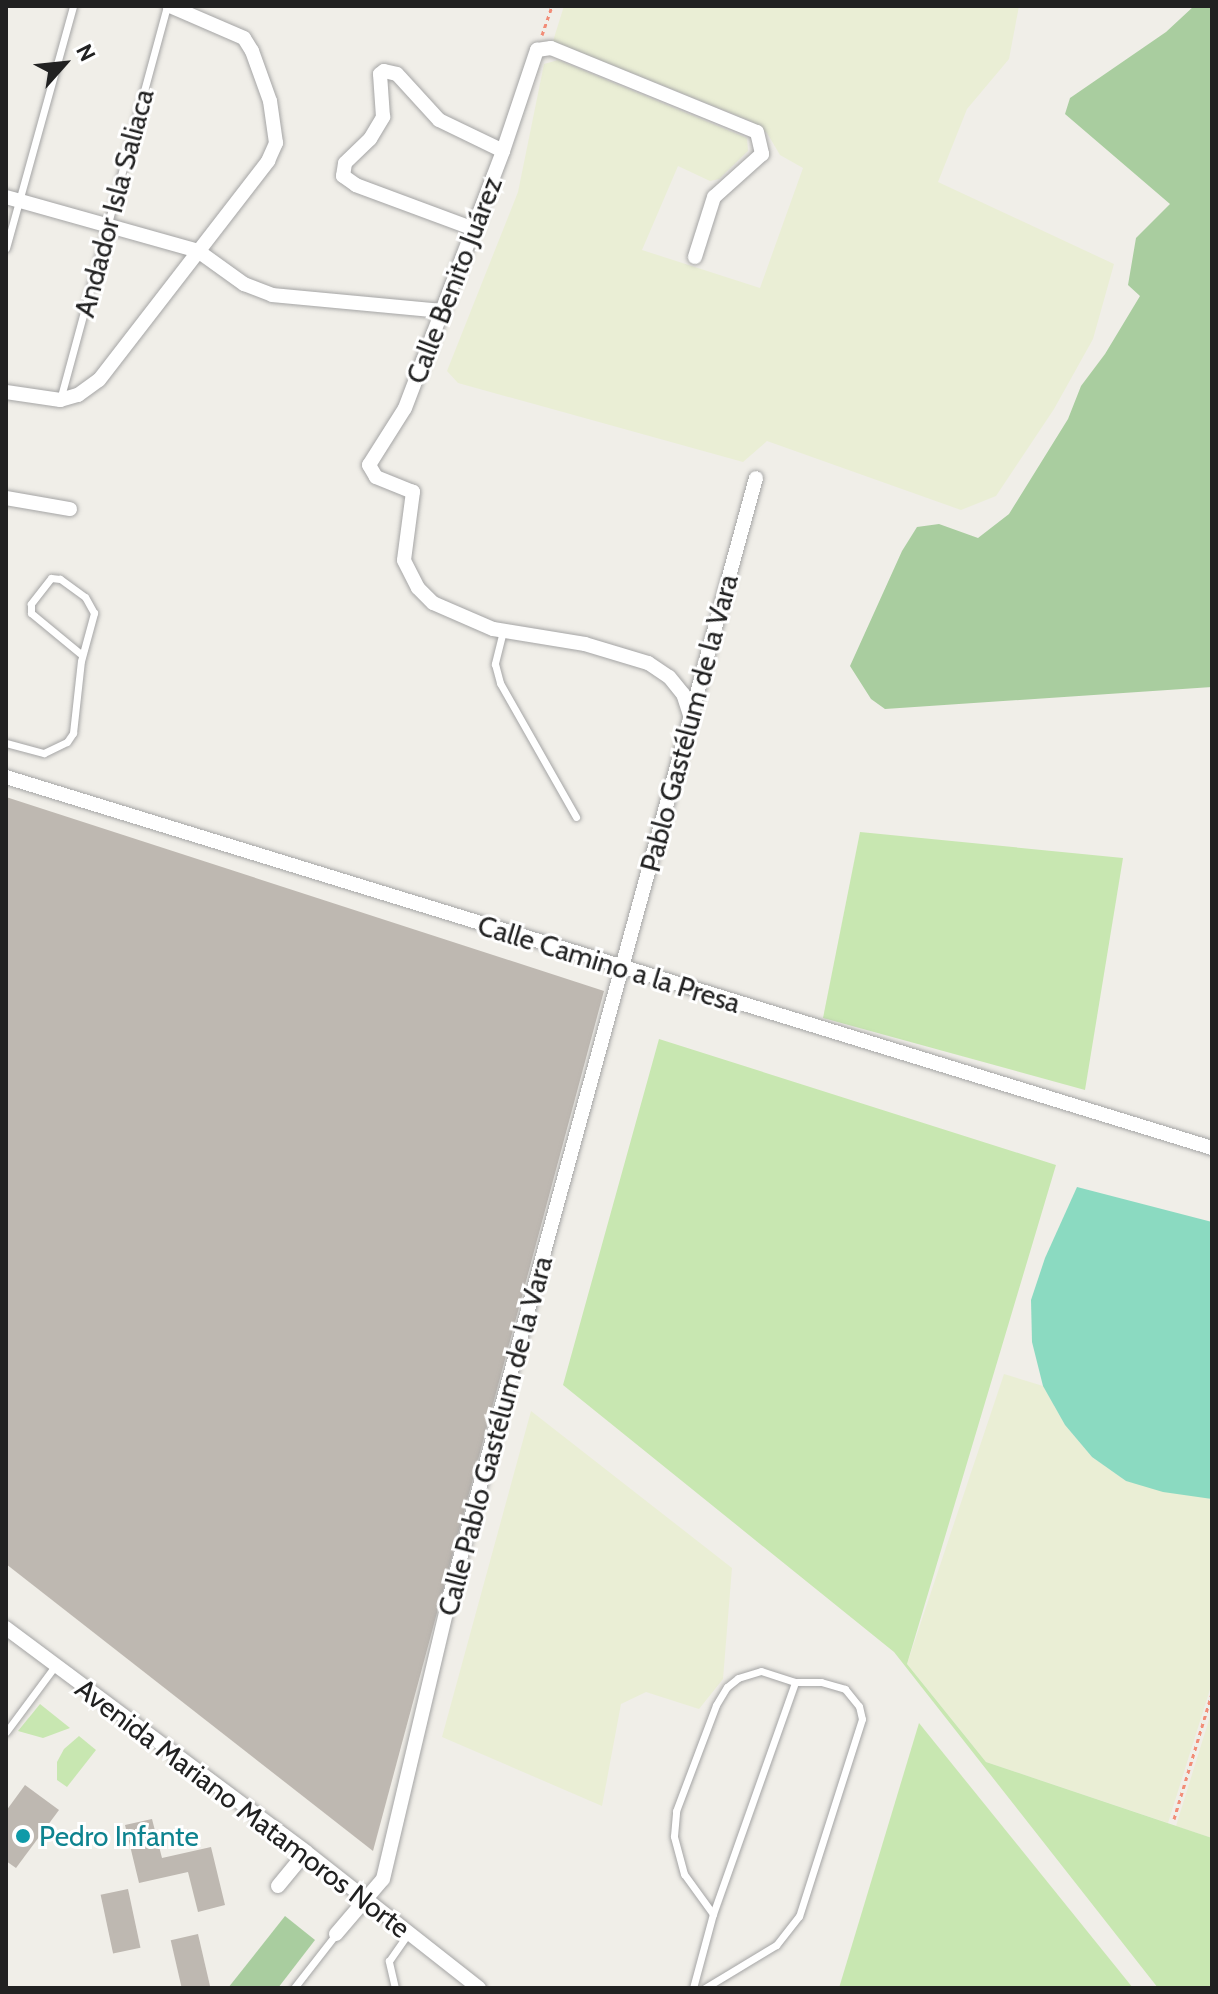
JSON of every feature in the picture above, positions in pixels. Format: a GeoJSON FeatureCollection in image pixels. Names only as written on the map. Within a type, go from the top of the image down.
{"type":"FeatureCollection","features":[{"type":"Feature","properties":{"kind":"street"},"geometry":{"type":"LineString","coordinates":[[6,392],[60,400],[78,395],[99,380],[268,161],[276,135],[270,101],[252,51],[244,38],[169,6]]}},
{"type":"Feature","properties":{"kind":"street"},"geometry":{"type":"LineString","coordinates":[[537,50],[551,48],[757,132],[762,154],[714,197],[695,257]]}},
{"type":"Feature","properties":{"kind":"street","name":"Calle Benito Juárez"},"geometry":{"type":"LineString","coordinates":[[503,631],[433,603],[418,588],[404,560],[413,492],[410,488],[376,477],[369,465],[405,408],[503,151],[537,50]]}},
{"type":"Feature","properties":{"kind":"street"},"geometry":{"type":"LineString","coordinates":[[474,229],[356,185],[343,176],[345,163],[370,139],[383,117],[378,81],[384,71],[406,81],[439,120],[503,151]]}},
{"type":"Feature","properties":{"kind":"street"},"geometry":{"type":"LineString","coordinates":[[12,199],[198,251],[244,284],[272,295],[442,311]]}},
{"type":"Feature","properties":{"kind":"street","name":"Pablo Gastélum de la Vara"},"geometry":{"type":"LineString","coordinates":[[623,968],[756,478]]}},
{"type":"Feature","properties":{"kind":"street"},"geometry":{"type":"LineString","coordinates":[[8,501],[70,509]]}},
{"type":"Feature","properties":{"kind":"street"},"geometry":{"type":"LineString","coordinates":[[503,631],[585,644],[648,663],[669,677],[683,694],[691,718]]}},
{"type":"Feature","properties":{"kind":"street","name":"Calle Camino a la Presa"},"geometry":{"type":"LineString","coordinates":[[6,777],[1212,1148]]}},
{"type":"Feature","properties":{"kind":"street","name":"Calle Pablo Gastélum de la Vara"},"geometry":{"type":"LineString","coordinates":[[336,1934],[383,1879],[450,1595],[623,968]]}},
{"type":"Feature","properties":{"kind":"street","name":"Avenida Mariano Matamoros Norte"},"geometry":{"type":"LineString","coordinates":[[6,1628],[306,1852],[479,1988]]}},
{"type":"Feature","properties":{"kind":"street"},"geometry":{"type":"LineString","coordinates":[[278,1886],[306,1852]]}},
{"type":"Feature","properties":{"kind":"lane"},"geometry":{"type":"LineString","coordinates":[[6,248],[12,199],[73,6]]}},
{"type":"Feature","properties":{"kind":"lane","name":"Andador Isla Saliaca"},"geometry":{"type":"LineString","coordinates":[[60,400],[169,6]]}},
{"type":"Feature","properties":{"kind":"lane"},"geometry":{"type":"LineString","coordinates":[[6,743],[44,753],[67,742],[73,733],[82,655],[93,608],[60,579],[51,578],[31,604],[31,613],[82,655]]}},
{"type":"Feature","properties":{"kind":"lane"},"geometry":{"type":"LineString","coordinates":[[503,631],[495,664],[500,683],[576,817]]}},
{"type":"Feature","properties":{"kind":"lane"},"geometry":{"type":"LineString","coordinates":[[6,1732],[55,1666]]}},
{"type":"Feature","properties":{"kind":"lane"},"geometry":{"type":"LineString","coordinates":[[705,1988],[767,1952],[793,1927],[862,1719],[859,1706],[845,1689],[821,1682],[795,1682],[761,1671],[738,1678],[727,1687],[716,1705],[676,1811],[674,1836],[684,1874],[713,1914]]}},
{"type":"Feature","properties":{"kind":"lane"},"geometry":{"type":"LineString","coordinates":[[693,1988],[713,1914],[795,1682]]}},
{"type":"Feature","properties":{"kind":"lane"},"geometry":{"type":"LineString","coordinates":[[395,1988],[389,1961],[409,1932]]}},
{"type":"Feature","properties":{"kind":"lane"},"geometry":{"type":"LineString","coordinates":[[294,1988],[336,1934]]}},
{"type":"Feature","properties":{"kind":"path"},"geometry":{"type":"LineString","coordinates":[[537,50],[552,6]]}},
{"type":"Feature","properties":{"kind":"path"},"geometry":{"type":"LineString","coordinates":[[1174,1819],[1212,1693]]}},
{"type":"Feature","properties":{"kind":"green space"},"geometry":{"type":"Polygon","coordinates":[[[564,6],[1019,6],[1009,59],[967,109],[938,182],[1114,264],[1093,339],[1054,409],[996,496],[961,510],[767,441],[743,462],[458,383],[447,371],[518,192],[544,64],[558,60],[747,138],[748,151],[719,179],[710,181],[678,166],[642,250],[760,288],[803,168],[780,155],[767,133],[751,121],[553,41],[564,6]]]}},
{"type":"Feature","properties":{"kind":"green space"},"geometry":{"type":"Polygon","coordinates":[[[1194,6],[1212,6],[1212,687],[885,709],[871,699],[850,666],[902,551],[917,527],[939,524],[978,538],[1009,514],[1068,419],[1081,386],[1105,354],[1140,296],[1128,285],[1136,238],[1170,204],[1065,114],[1070,98],[1166,32],[1194,6]]]}},
{"type":"Feature","properties":{"kind":"green space"},"geometry":{"type":"Polygon","coordinates":[[[860,832],[1123,858],[1085,1090],[823,1018],[860,832]]]}},
{"type":"Feature","properties":{"kind":"green space"},"geometry":{"type":"Polygon","coordinates":[[[659,1039],[1056,1165],[907,1664],[986,1762],[1212,1838],[1212,1988],[1158,1988],[894,1652],[563,1385],[659,1039]]]}},
{"type":"Feature","properties":{"kind":"green space"},"geometry":{"type":"Polygon","coordinates":[[[1077,1187],[1212,1222],[1212,1499],[1163,1492],[1126,1481],[1092,1457],[1065,1425],[1043,1386],[1032,1342],[1031,1300],[1045,1258],[1077,1187]]]}},
{"type":"Feature","properties":{"kind":"green space"},"geometry":{"type":"Polygon","coordinates":[[[1004,1374],[1043,1386],[1065,1425],[1092,1457],[1126,1481],[1212,1499],[1212,1683],[1168,1823],[986,1762],[907,1664],[1004,1374]]]}},
{"type":"Feature","properties":{"kind":"green space"},"geometry":{"type":"Polygon","coordinates":[[[531,1411],[732,1568],[723,1679],[699,1709],[646,1692],[621,1704],[602,1806],[442,1737],[531,1411]]]}},
{"type":"Feature","properties":{"kind":"green space"},"geometry":{"type":"Polygon","coordinates":[[[40,1704],[70,1728],[43,1738],[18,1731],[40,1704]]]}},
{"type":"Feature","properties":{"kind":"green space"},"geometry":{"type":"Polygon","coordinates":[[[1212,1710],[1212,1838],[1176,1826],[1212,1710]]]}},
{"type":"Feature","properties":{"kind":"green space"},"geometry":{"type":"Polygon","coordinates":[[[919,1723],[1133,1988],[839,1988],[919,1723]]]}},
{"type":"Feature","properties":{"kind":"green space"},"geometry":{"type":"Polygon","coordinates":[[[79,1736],[96,1750],[67,1787],[57,1780],[57,1762],[64,1749],[79,1736]]]}},
{"type":"Feature","properties":{"kind":"green space"},"geometry":{"type":"Polygon","coordinates":[[[285,1916],[315,1940],[278,1988],[228,1988],[285,1916]]]}},
{"type":"Feature","properties":{"kind":"building"},"geometry":{"type":"Polygon","coordinates":[[[6,797],[604,991],[373,1851],[6,1564],[6,797]]]}},
{"type":"Feature","properties":{"kind":"building","name":"Pedro Infante"},"geometry":{"type":"Polygon","coordinates":[[[25,1785],[59,1810],[16,1868],[6,1861],[6,1811],[25,1785]]]}},
{"type":"Feature","properties":{"kind":"building"},"geometry":{"type":"Polygon","coordinates":[[[152,1819],[162,1858],[211,1847],[225,1905],[198,1912],[188,1872],[139,1883],[125,1825],[152,1819]]]}},
{"type":"Feature","properties":{"kind":"building"},"geometry":{"type":"Polygon","coordinates":[[[128,1889],[140,1948],[113,1954],[101,1895],[128,1889]]]}},
{"type":"Feature","properties":{"kind":"building"},"geometry":{"type":"Polygon","coordinates":[[[198,1934],[210,1988],[182,1988],[171,1940],[198,1934]]]}},
{"type":"Feature","properties":{"kind":"place","name":"Pedro Infante"},"geometry":{"type":"Point","coordinates":[23,1836]}}]}
